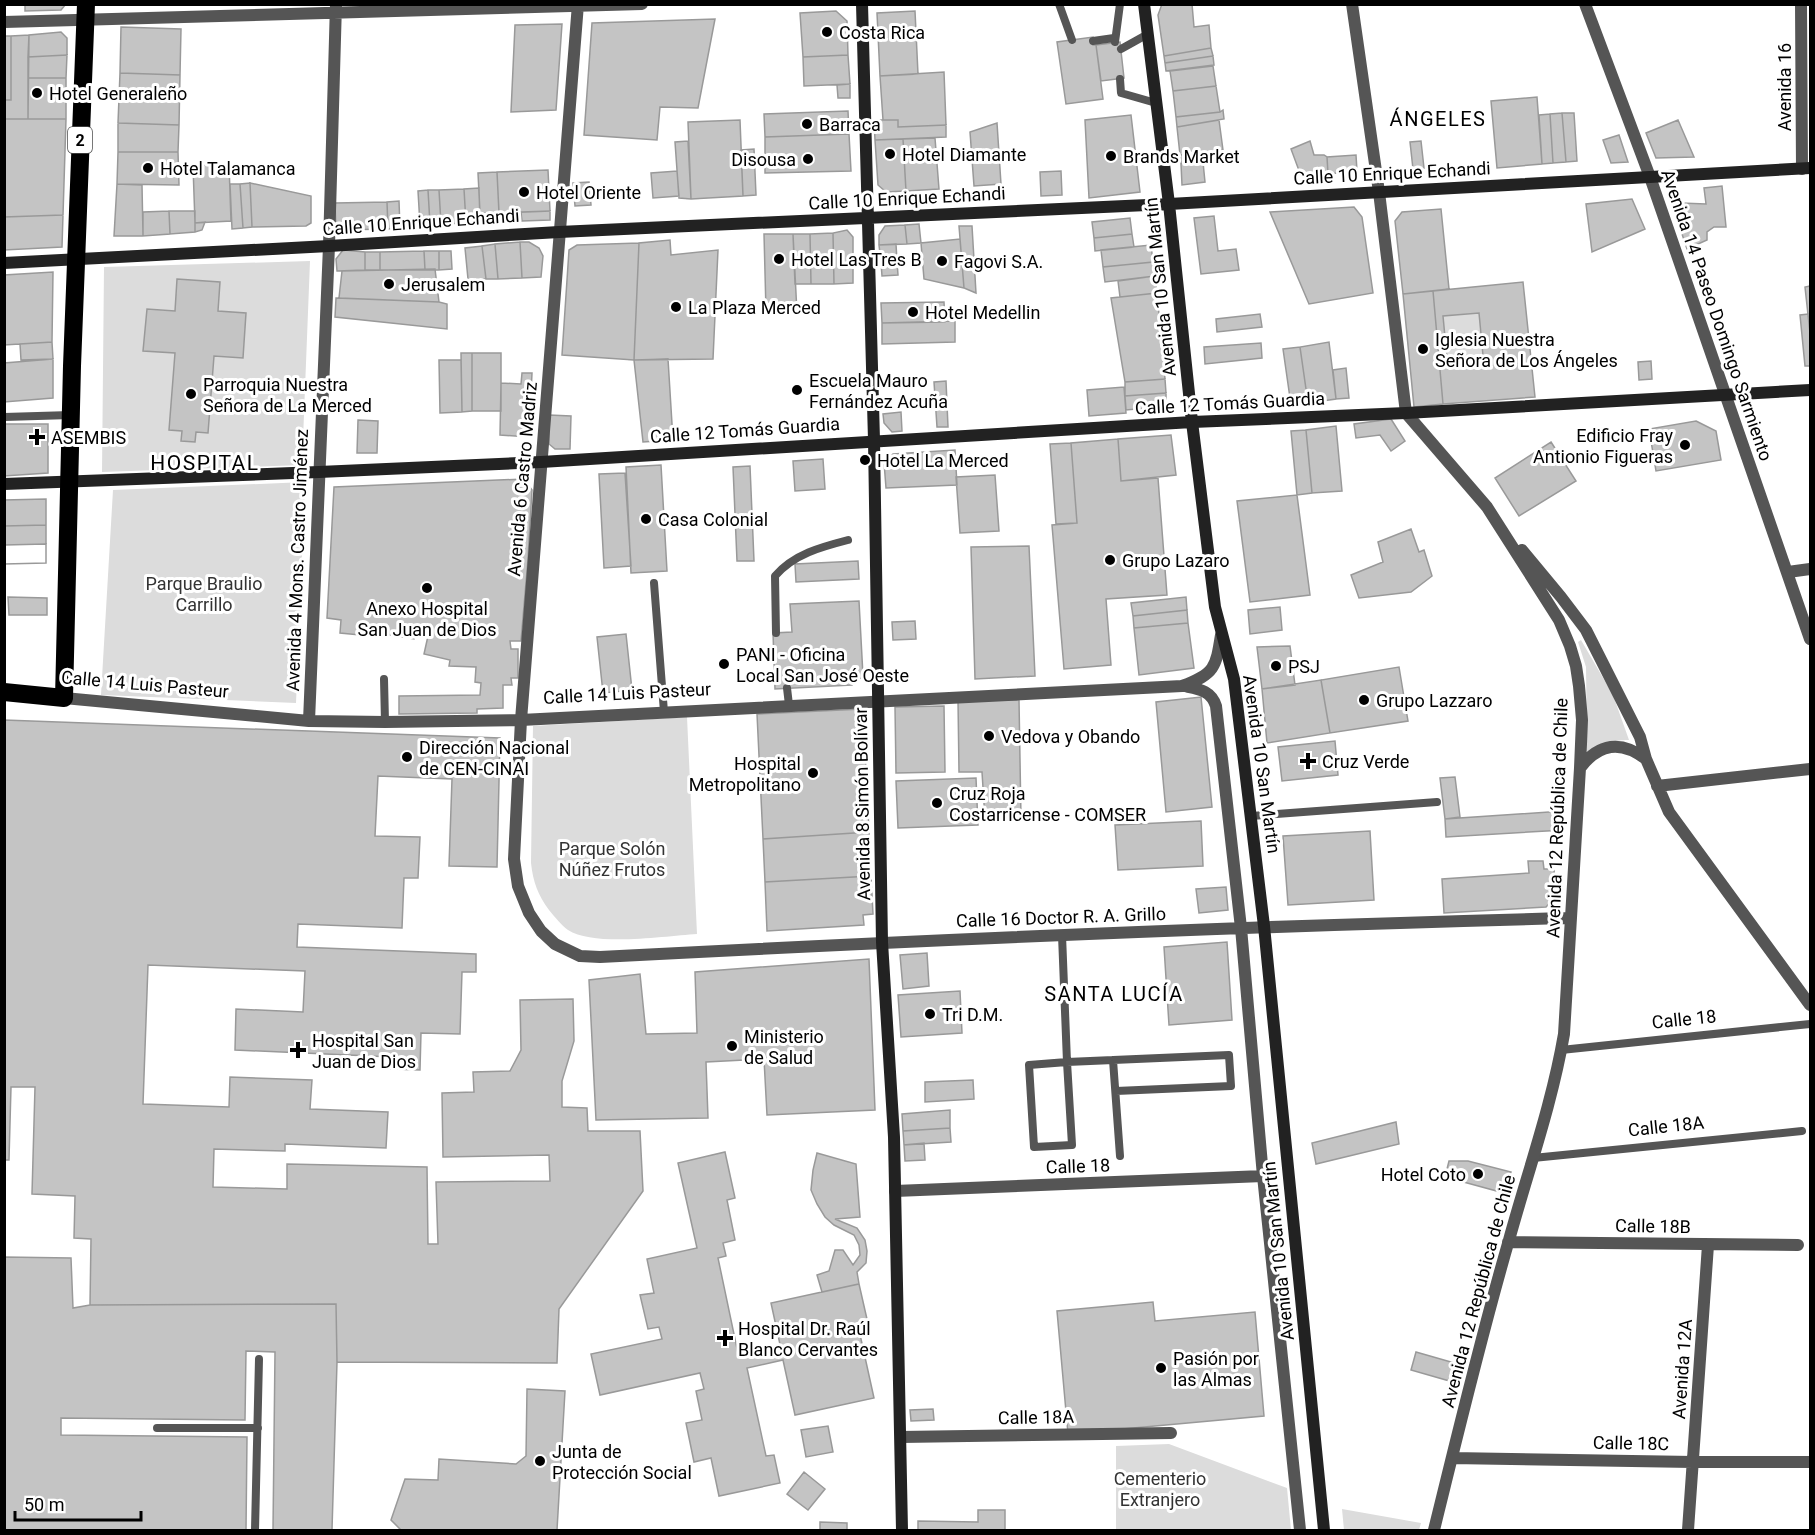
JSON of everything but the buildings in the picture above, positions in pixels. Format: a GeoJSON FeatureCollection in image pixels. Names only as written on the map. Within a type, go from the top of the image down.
{"type":"FeatureCollection","features":[{"type":"Feature","properties":{"kind":"highway","name":"2"},"geometry":{"type":"LineString","coordinates":[[64,698],[75,259],[86,13]]}},
{"type":"Feature","properties":{"kind":"highway","name":"Calle 14 Luis Pasteur"},"geometry":{"type":"LineString","coordinates":[[4,692],[64,698]]}},
{"type":"Feature","properties":{"kind":"street"},"geometry":{"type":"LineString","coordinates":[[4,22],[86,13],[642,4]]}},
{"type":"Feature","properties":{"kind":"street","name":"Avenida 8 Simón Bolívar"},"geometry":{"type":"LineString","coordinates":[[862,4],[874,440],[882,942],[894,1137],[902,1530]]}},
{"type":"Feature","properties":{"kind":"street","name":"Avenida 10 San Martín"},"geometry":{"type":"LineString","coordinates":[[1144,4],[1215,607],[1234,680],[1264,926],[1324,1530]]}},
{"type":"Feature","properties":{"kind":"street"},"geometry":{"type":"LineString","coordinates":[[1352,4],[1379,192],[1406,413]]}},
{"type":"Feature","properties":{"kind":"street","name":"Avenida 14 Paseo Domingo Sarmiento"},"geometry":{"type":"LineString","coordinates":[[1585,4],[1650,177],[1810,639]]}},
{"type":"Feature","properties":{"kind":"street","name":"Avenida 16"},"geometry":{"type":"LineString","coordinates":[[1801,4],[1806,168]]}},
{"type":"Feature","properties":{"kind":"street","name":"Avenida 6 Castro Madriz"},"geometry":{"type":"LineString","coordinates":[[555,944],[529,913],[518,886],[514,859],[521,720],[578,5]]}},
{"type":"Feature","properties":{"kind":"street","name":"Avenida 4 Mons. Castro Jiménez"},"geometry":{"type":"LineString","coordinates":[[309,721],[329,246],[336,9]]}},
{"type":"Feature","properties":{"kind":"street","name":"Calle 10 Enrique Echandi"},"geometry":{"type":"LineString","coordinates":[[4,263],[559,232],[1169,204],[1806,168]]}},
{"type":"Feature","properties":{"kind":"street","name":"Calle 12 Tomás Guardia"},"geometry":{"type":"LineString","coordinates":[[4,484],[541,462],[874,440],[1810,390]]}},
{"type":"Feature","properties":{"kind":"street","name":"Avenida 12 República de Chile"},"geometry":{"type":"LineString","coordinates":[[1406,413],[1487,507],[1559,620],[1570,646],[1580,686],[1582,720],[1564,1034],[1434,1530]]}},
{"type":"Feature","properties":{"kind":"street"},"geometry":{"type":"LineString","coordinates":[[1487,507],[1586,630],[1640,737],[1646,759],[1669,812],[1810,1005]]}},
{"type":"Feature","properties":{"kind":"street"},"geometry":{"type":"LineString","coordinates":[[1788,572],[1810,569]]}},
{"type":"Feature","properties":{"kind":"street","name":"Calle 14 Luis Pasteur"},"geometry":{"type":"LineString","coordinates":[[64,698],[309,721],[385,722],[521,720],[1182,686],[1197,680],[1215,666],[1221,635]]}},
{"type":"Feature","properties":{"kind":"street","name":"Avenida 10 San Martín"},"geometry":{"type":"LineString","coordinates":[[1182,686],[1210,694],[1216,706],[1241,928],[1263,1176],[1300,1530]]}},
{"type":"Feature","properties":{"kind":"street"},"geometry":{"type":"LineString","coordinates":[[1580,768],[1599,750],[1611,747],[1624,747],[1636,751],[1646,759]]}},
{"type":"Feature","properties":{"kind":"street"},"geometry":{"type":"LineString","coordinates":[[1657,786],[1810,769]]}},
{"type":"Feature","properties":{"kind":"street","name":"Calle 16 Doctor R. A. Grillo"},"geometry":{"type":"LineString","coordinates":[[555,944],[580,956],[600,957],[882,942],[1264,926],[1571,918]]}},
{"type":"Feature","properties":{"kind":"street","name":"Calle 18"},"geometry":{"type":"LineString","coordinates":[[895,1191],[1263,1176]]}},
{"type":"Feature","properties":{"kind":"street","name":"Calle 18B"},"geometry":{"type":"LineString","coordinates":[[1508,1242],[1798,1245]]}},
{"type":"Feature","properties":{"kind":"street","name":"Avenida 12A"},"geometry":{"type":"LineString","coordinates":[[1688,1530],[1708,1245]]}},
{"type":"Feature","properties":{"kind":"street","name":"Calle 18A"},"geometry":{"type":"LineString","coordinates":[[901,1437],[1171,1433]]}},
{"type":"Feature","properties":{"kind":"street","name":"Calle 18C"},"geometry":{"type":"LineString","coordinates":[[1452,1458],[1810,1462]]}},
{"type":"Feature","properties":{"kind":"lane"},"geometry":{"type":"LineString","coordinates":[[1059,4],[1072,40]]}},
{"type":"Feature","properties":{"kind":"lane"},"geometry":{"type":"LineString","coordinates":[[1117,43],[1120,4]]}},
{"type":"Feature","properties":{"kind":"lane"},"geometry":{"type":"LineString","coordinates":[[1093,41],[1117,43],[1148,34]]}},
{"type":"Feature","properties":{"kind":"lane"},"geometry":{"type":"LineString","coordinates":[[1120,79],[1122,93],[1156,103]]}},
{"type":"Feature","properties":{"kind":"lane"},"geometry":{"type":"LineString","coordinates":[[4,417],[71,414]]}},
{"type":"Feature","properties":{"kind":"lane"},"geometry":{"type":"LineString","coordinates":[[776,633],[775,576],[788,564],[818,548],[848,540]]}},
{"type":"Feature","properties":{"kind":"lane"},"geometry":{"type":"LineString","coordinates":[[654,584],[664,712]]}},
{"type":"Feature","properties":{"kind":"lane"},"geometry":{"type":"LineString","coordinates":[[384,679],[385,722]]}},
{"type":"Feature","properties":{"kind":"lane"},"geometry":{"type":"LineString","coordinates":[[787,688],[789,705]]}},
{"type":"Feature","properties":{"kind":"lane"},"geometry":{"type":"LineString","coordinates":[[1251,816],[1437,802]]}},
{"type":"Feature","properties":{"kind":"lane"},"geometry":{"type":"LineString","coordinates":[[1062,935],[1067,1062],[1072,1145],[1034,1147],[1029,1065],[1067,1062],[1229,1055],[1231,1086],[1116,1091]]}},
{"type":"Feature","properties":{"kind":"lane","name":"Calle 18"},"geometry":{"type":"LineString","coordinates":[[1561,1050],[1810,1024]]}},
{"type":"Feature","properties":{"kind":"lane"},"geometry":{"type":"LineString","coordinates":[[1113,1060],[1120,1156]]}},
{"type":"Feature","properties":{"kind":"lane","name":"Calle 18A"},"geometry":{"type":"LineString","coordinates":[[1533,1158],[1802,1131]]}},
{"type":"Feature","properties":{"kind":"lane"},"geometry":{"type":"LineString","coordinates":[[255,1530],[259,1359]]}},
{"type":"Feature","properties":{"kind":"lane"},"geometry":{"type":"LineString","coordinates":[[157,1428],[258,1428]]}},
{"type":"Feature","properties":{"kind":"green space"},"geometry":{"type":"Polygon","coordinates":[[[310,261],[302,465],[102,472],[104,267],[310,261]],[[177,279],[175,311],[147,309],[144,351],[175,353],[169,430],[182,431],[181,441],[195,442],[196,432],[208,433],[214,356],[243,357],[246,314],[218,311],[219,282],[177,279]]]}},
{"type":"Feature","properties":{"kind":"green space"},"geometry":{"type":"Polygon","coordinates":[[[1479,313],[1484,366],[1448,369],[1443,316],[1479,313]]]}},
{"type":"Feature","properties":{"kind":"green space","name":"Parque Braulio Carrillo"},"geometry":{"type":"Polygon","coordinates":[[[305,482],[296,703],[101,695],[113,490],[305,482]]]}},
{"type":"Feature","properties":{"kind":"green space"},"geometry":{"type":"Polygon","coordinates":[[[1581,640],[1613,695],[1629,740],[1602,745],[1587,752],[1586,667],[1578,642],[1581,640]]]}},
{"type":"Feature","properties":{"kind":"green space","name":"Parque Solón Núñez Frutos"},"geometry":{"type":"Polygon","coordinates":[[[687,717],[697,934],[612,939],[580,935],[568,930],[542,899],[532,870],[533,726],[687,717]]]}},
{"type":"Feature","properties":{"kind":"green space","name":"Cementerio Extranjero"},"geometry":{"type":"Polygon","coordinates":[[[1169,1444],[1287,1488],[1291,1530],[1116,1530],[1116,1446],[1169,1444]]]}},
{"type":"Feature","properties":{"kind":"green space"},"geometry":{"type":"Polygon","coordinates":[[[1342,1509],[1421,1523],[1419,1530],[1344,1530],[1342,1509]]]}},
{"type":"Feature","properties":{"kind":"place","name":"Costa Rica"},"geometry":{"type":"Point","coordinates":[827,32]}},
{"type":"Feature","properties":{"kind":"place","name":"Hotel Generaleño"},"geometry":{"type":"Point","coordinates":[37,93]}},
{"type":"Feature","properties":{"kind":"place","name":"Barraca"},"geometry":{"type":"Point","coordinates":[807,124]}},
{"type":"Feature","properties":{"kind":"place","name":"Hotel Diamante"},"geometry":{"type":"Point","coordinates":[890,154]}},
{"type":"Feature","properties":{"kind":"place","name":"Brands Market"},"geometry":{"type":"Point","coordinates":[1111,156]}},
{"type":"Feature","properties":{"kind":"place","name":"Disousa"},"geometry":{"type":"Point","coordinates":[808,159]}},
{"type":"Feature","properties":{"kind":"place","name":"Hotel Talamanca"},"geometry":{"type":"Point","coordinates":[148,168]}},
{"type":"Feature","properties":{"kind":"place","name":"Hotel Oriente"},"geometry":{"type":"Point","coordinates":[524,192]}},
{"type":"Feature","properties":{"kind":"place","name":"Hotel Las Tres B"},"geometry":{"type":"Point","coordinates":[779,259]}},
{"type":"Feature","properties":{"kind":"place","name":"Fagovi S.A."},"geometry":{"type":"Point","coordinates":[942,261]}},
{"type":"Feature","properties":{"kind":"place","name":"Jerusalem"},"geometry":{"type":"Point","coordinates":[389,284]}},
{"type":"Feature","properties":{"kind":"place","name":"La Plaza Merced"},"geometry":{"type":"Point","coordinates":[676,307]}},
{"type":"Feature","properties":{"kind":"place","name":"Hotel Medellin"},"geometry":{"type":"Point","coordinates":[913,312]}},
{"type":"Feature","properties":{"kind":"place","name":"Iglesia Nuestra Señora de Los Ángeles"},"geometry":{"type":"Point","coordinates":[1423,349]}},
{"type":"Feature","properties":{"kind":"place","name":"Escuela Mauro Fernández Acuña"},"geometry":{"type":"Point","coordinates":[797,390]}},
{"type":"Feature","properties":{"kind":"place","name":"Parroquia Nuestra Señora de La Merced"},"geometry":{"type":"Point","coordinates":[191,394]}},
{"type":"Feature","properties":{"kind":"place","name":"ASEMBIS"},"geometry":{"type":"Point","coordinates":[37,437]}},
{"type":"Feature","properties":{"kind":"place","name":"Edificio Fray Antionio Figueras"},"geometry":{"type":"Point","coordinates":[1685,445]}},
{"type":"Feature","properties":{"kind":"place","name":"Hotel La Merced"},"geometry":{"type":"Point","coordinates":[865,460]}},
{"type":"Feature","properties":{"kind":"place","name":"Casa Colonial"},"geometry":{"type":"Point","coordinates":[646,519]}},
{"type":"Feature","properties":{"kind":"place","name":"Grupo Lazaro"},"geometry":{"type":"Point","coordinates":[1110,560]}},
{"type":"Feature","properties":{"kind":"place","name":"Anexo Hospital San Juan de Dios"},"geometry":{"type":"Point","coordinates":[427,588]}},
{"type":"Feature","properties":{"kind":"place","name":"PANI - Oficina Local San José Oeste"},"geometry":{"type":"Point","coordinates":[724,664]}},
{"type":"Feature","properties":{"kind":"place","name":"PSJ"},"geometry":{"type":"Point","coordinates":[1276,666]}},
{"type":"Feature","properties":{"kind":"place","name":"Grupo Lazzaro"},"geometry":{"type":"Point","coordinates":[1364,700]}},
{"type":"Feature","properties":{"kind":"place","name":"Vedova y Obando"},"geometry":{"type":"Point","coordinates":[989,736]}},
{"type":"Feature","properties":{"kind":"place","name":"Dirección Nacional de CEN-CINAI"},"geometry":{"type":"Point","coordinates":[407,757]}},
{"type":"Feature","properties":{"kind":"place","name":"Cruz Verde"},"geometry":{"type":"Point","coordinates":[1308,761]}},
{"type":"Feature","properties":{"kind":"place","name":"Hospital Metropolitano"},"geometry":{"type":"Point","coordinates":[813,773]}},
{"type":"Feature","properties":{"kind":"place","name":"Cruz Roja Costarricense - COMSER"},"geometry":{"type":"Point","coordinates":[937,803]}},
{"type":"Feature","properties":{"kind":"place","name":"Tri D.M."},"geometry":{"type":"Point","coordinates":[930,1014]}},
{"type":"Feature","properties":{"kind":"place","name":"Ministerio de Salud"},"geometry":{"type":"Point","coordinates":[732,1046]}},
{"type":"Feature","properties":{"kind":"place","name":"Hospital San Juan de Dios"},"geometry":{"type":"Point","coordinates":[298,1050]}},
{"type":"Feature","properties":{"kind":"place","name":"Hotel Coto"},"geometry":{"type":"Point","coordinates":[1478,1174]}},
{"type":"Feature","properties":{"kind":"place","name":"Hospital Dr. Raúl Blanco Cervantes"},"geometry":{"type":"Point","coordinates":[725,1338]}},
{"type":"Feature","properties":{"kind":"place","name":"Pasión por las Almas"},"geometry":{"type":"Point","coordinates":[1161,1368]}},
{"type":"Feature","properties":{"kind":"place","name":"Junta de Protección Social"},"geometry":{"type":"Point","coordinates":[540,1461]}},
{"type":"Feature","properties":{"kind":"district","name":"ÁNGELES"},"geometry":{"type":"Point","coordinates":[1438,119]}},
{"type":"Feature","properties":{"kind":"district","name":"HOSPITAL"},"geometry":{"type":"Point","coordinates":[205,463]}},
{"type":"Feature","properties":{"kind":"district","name":"SANTA LUCÍA"},"geometry":{"type":"Point","coordinates":[1114,994]}}]}
